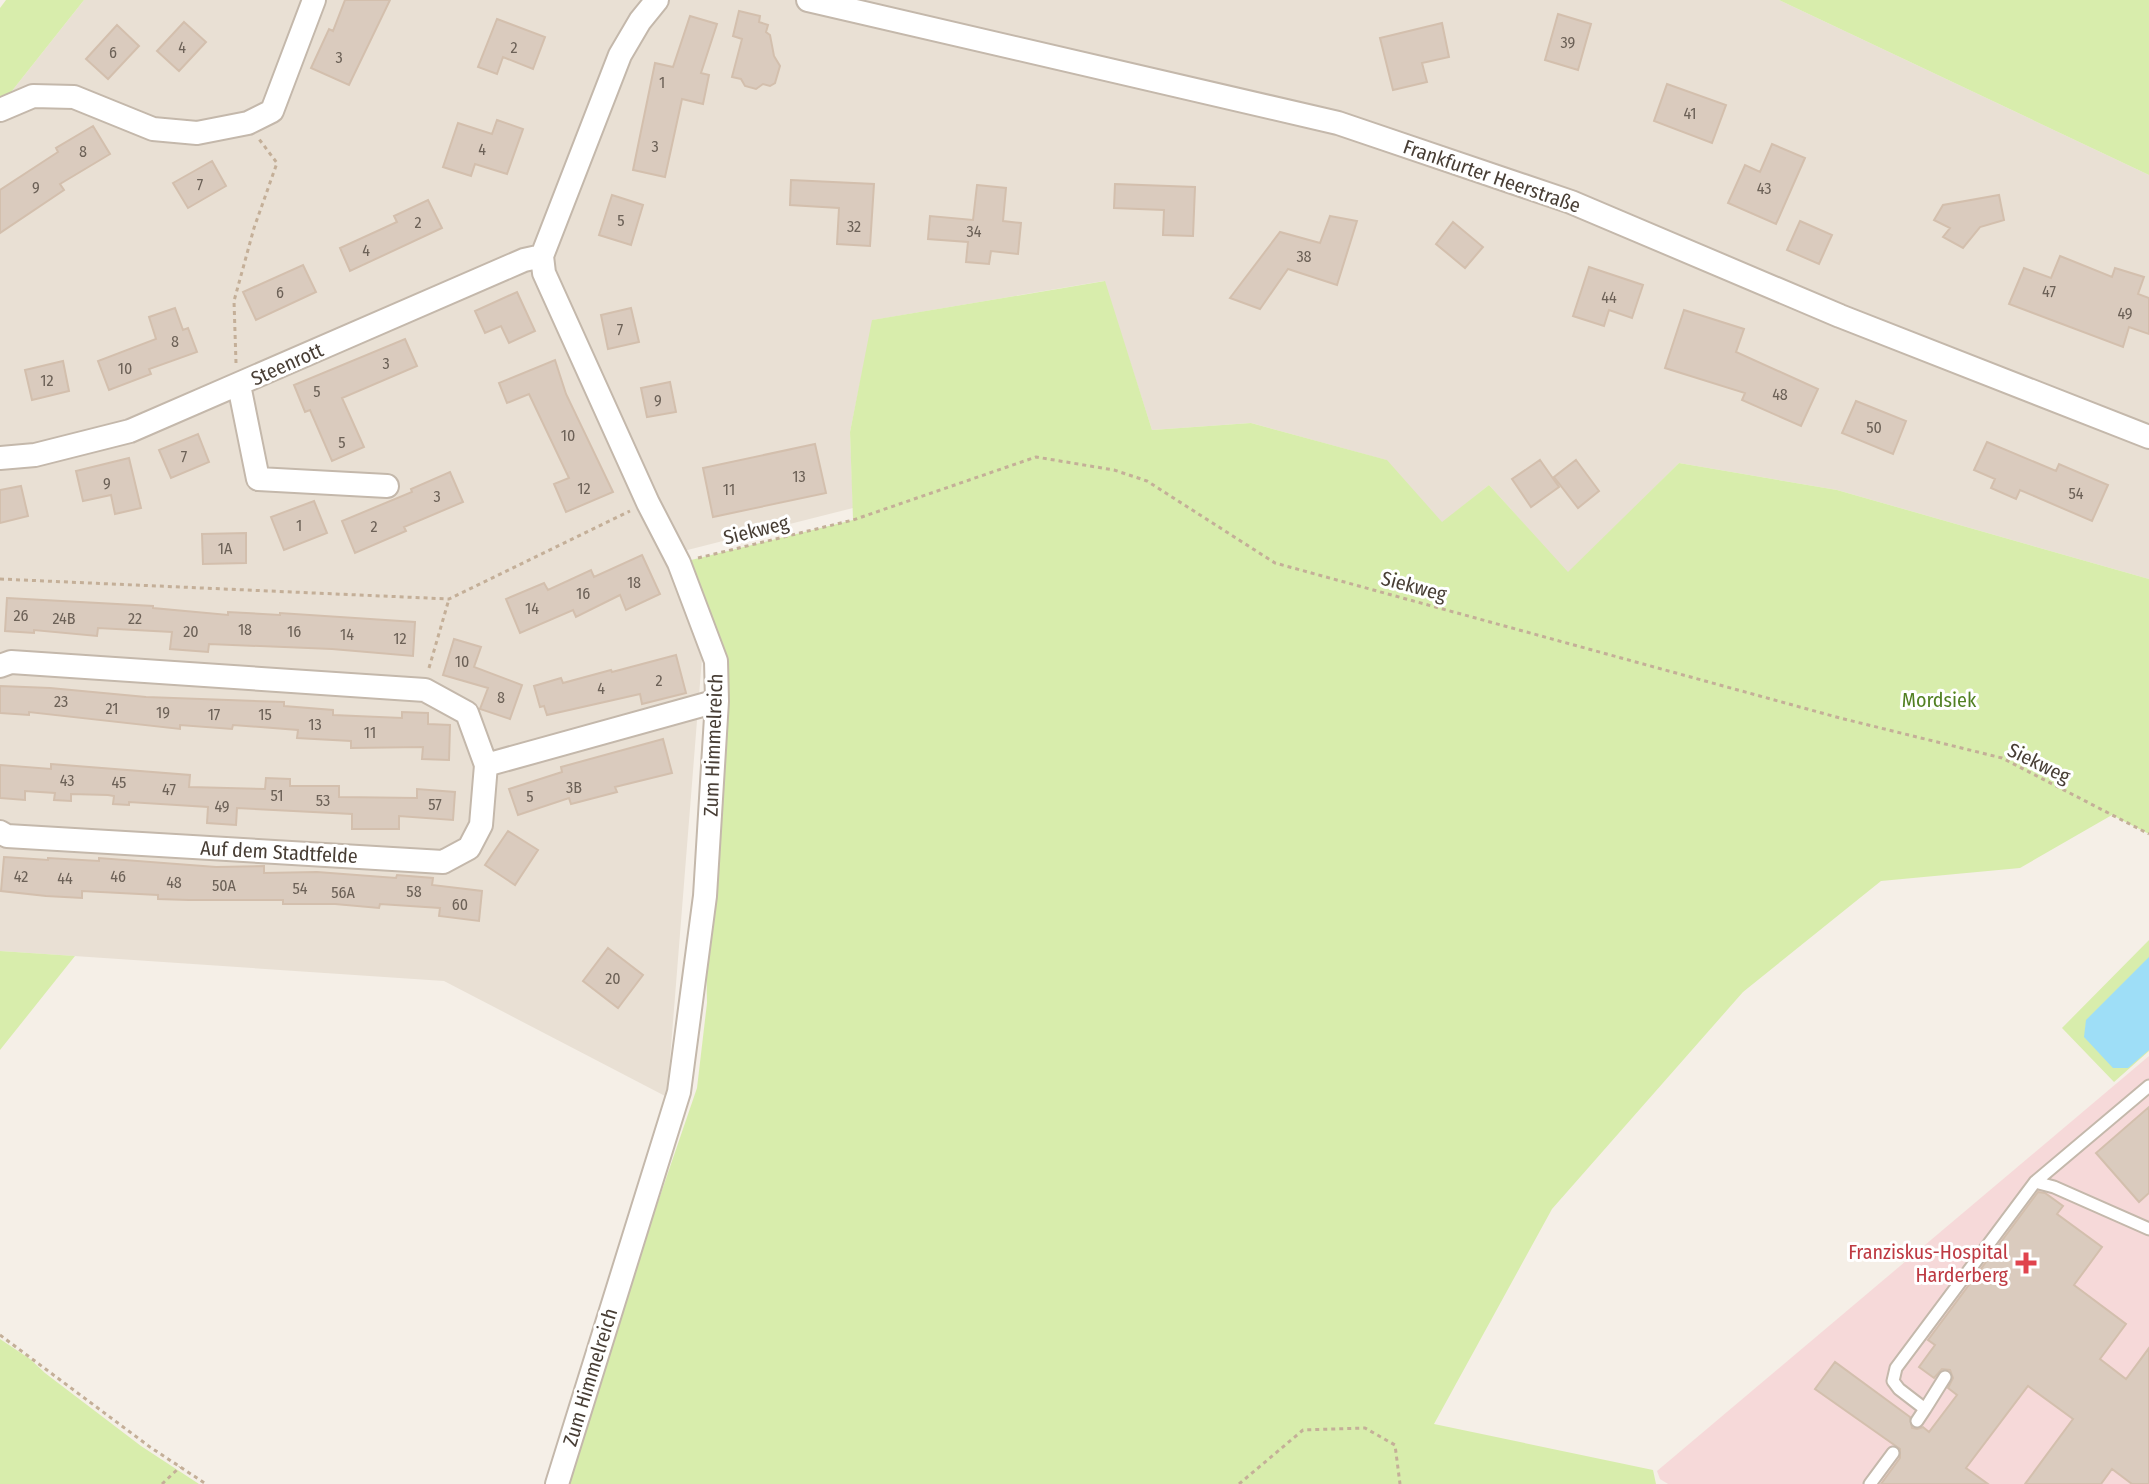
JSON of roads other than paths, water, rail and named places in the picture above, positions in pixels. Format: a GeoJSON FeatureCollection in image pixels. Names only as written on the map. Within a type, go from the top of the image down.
{"type":"FeatureCollection","features":[{"type":"Feature","properties":{"kind":"street"},"geometry":{"type":"LineString","coordinates":[[0,110],[33,96],[74,97],[153,129],[197,133],[248,123],[272,111],[314,0]]}},
{"type":"Feature","properties":{"kind":"street"},"geometry":{"type":"LineString","coordinates":[[542,256],[620,55],[657,0]]}},
{"type":"Feature","properties":{"kind":"street","name":"Frankfurter Heerstraße"},"geometry":{"type":"LineString","coordinates":[[808,0],[1338,123],[1571,202],[1840,316],[2149,437]]}},
{"type":"Feature","properties":{"kind":"street","name":"Steenrott"},"geometry":{"type":"LineString","coordinates":[[387,486],[258,479],[239,385],[524,260],[542,256]]}},
{"type":"Feature","properties":{"kind":"street","name":"Zum Himmelreich"},"geometry":{"type":"LineString","coordinates":[[542,256],[544,273],[648,503],[679,563],[716,661],[717,701],[705,896],[679,1092],[557,1484]]}},
{"type":"Feature","properties":{"kind":"street"},"geometry":{"type":"LineString","coordinates":[[0,458],[35,455],[130,431],[239,385]]}},
{"type":"Feature","properties":{"kind":"street","name":"Auf dem Stadtfelde"},"geometry":{"type":"LineString","coordinates":[[0,666],[11,662],[425,690],[467,713],[486,765],[481,825],[469,848],[443,862],[7,836],[0,832]]}},
{"type":"Feature","properties":{"kind":"street"},"geometry":{"type":"LineString","coordinates":[[486,765],[717,701]]}},
{"type":"Feature","properties":{"kind":"lane"},"geometry":{"type":"LineString","coordinates":[[1925,1409],[1893,1381],[1896,1368],[2035,1182],[2149,1086]]}},
{"type":"Feature","properties":{"kind":"lane"},"geometry":{"type":"LineString","coordinates":[[2035,1182],[2066,1192],[2149,1229]]}},
{"type":"Feature","properties":{"kind":"lane"},"geometry":{"type":"LineString","coordinates":[[1917,1421],[1945,1377]]}},
{"type":"Feature","properties":{"kind":"lane"},"geometry":{"type":"LineString","coordinates":[[1870,1484],[1893,1453]]}},
{"type":"Feature","properties":{"kind":"water"},"geometry":{"type":"Polygon","coordinates":[[[2149,957],[2149,1050],[2128,1068],[2113,1068],[2084,1037],[2086,1020],[2149,957]]]}},
{"type":"Feature","properties":{"kind":"place","name":"Franziskus-Hospital Harderberg"},"geometry":{"type":"Point","coordinates":[2026,1263]}},
{"type":"Feature","properties":{"kind":"park label","name":"Mordsiek"},"geometry":{"type":"Point","coordinates":[1939,700]}}]}
